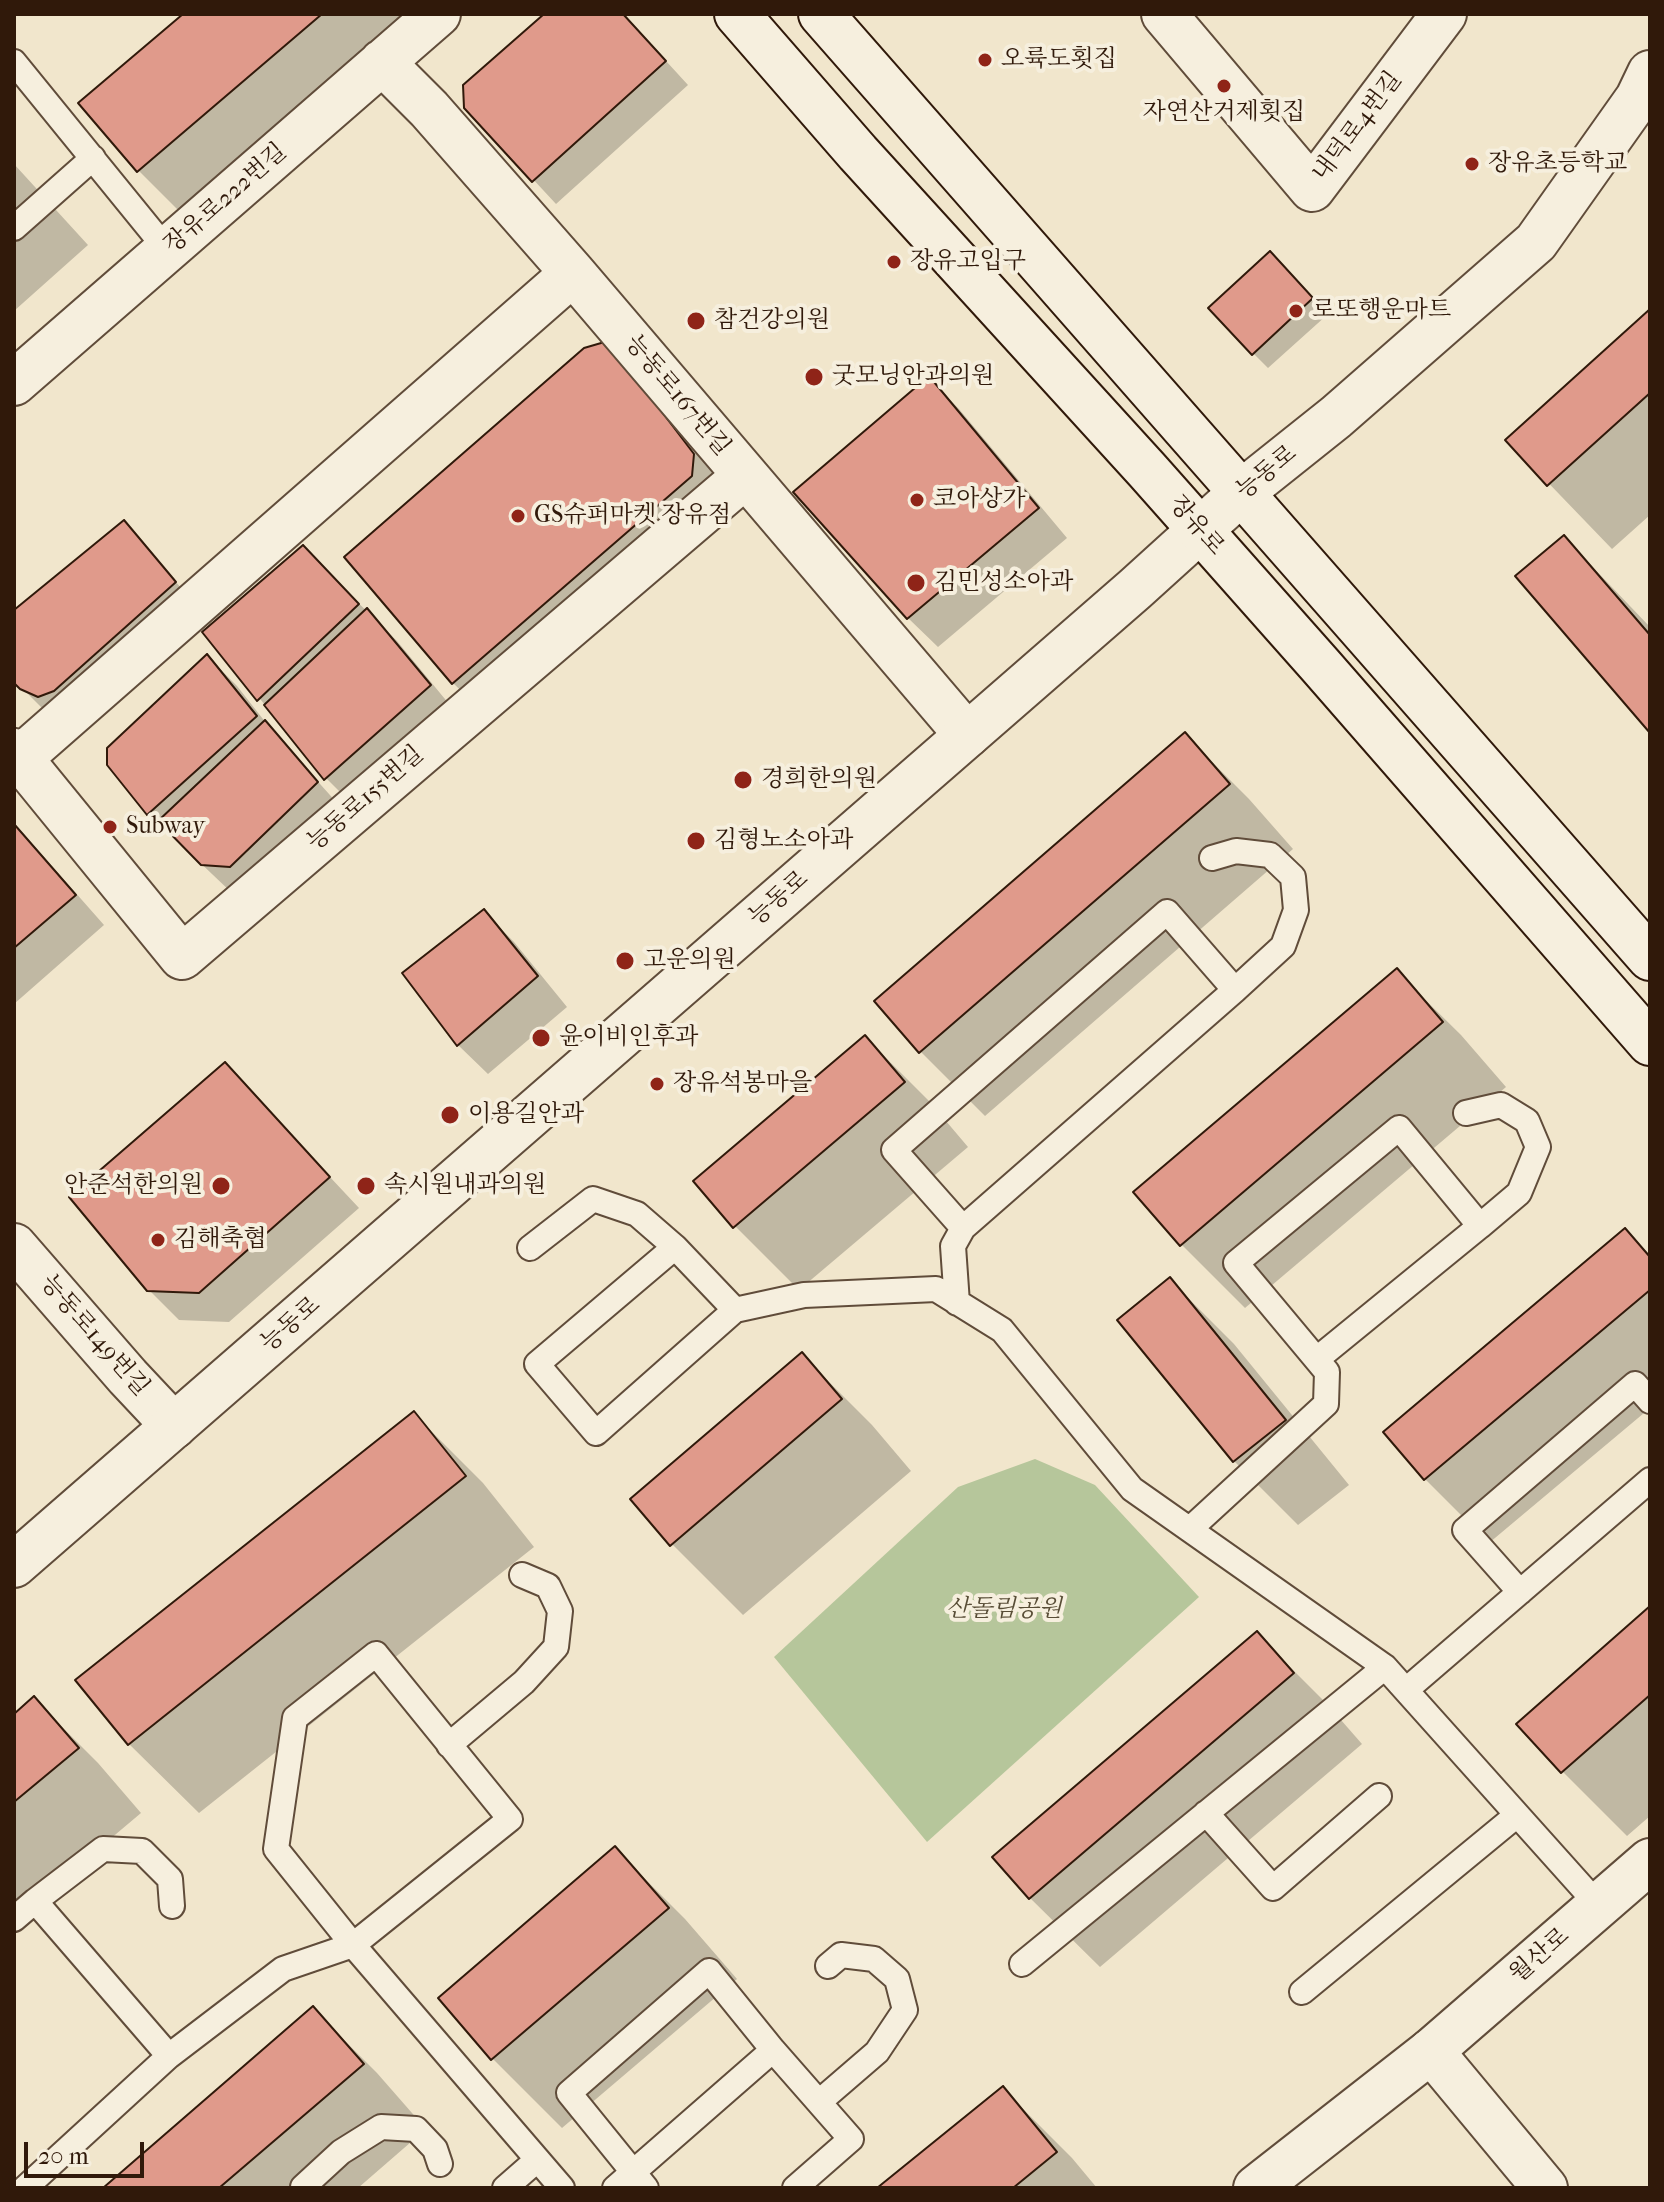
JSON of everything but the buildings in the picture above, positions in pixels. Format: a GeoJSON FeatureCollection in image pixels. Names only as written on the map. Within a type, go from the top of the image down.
{"type":"FeatureCollection","features":[{"type":"Feature","properties":{"kind":"street","name":"장유로222번길"},"geometry":{"type":"LineString","coordinates":[[14,383],[438,14]]}},
{"type":"Feature","properties":{"kind":"street","name":"장유로"},"geometry":{"type":"LineString","coordinates":[[737,14],[858,153],[1201,531],[1650,1043]]}},
{"type":"Feature","properties":{"kind":"street"},"geometry":{"type":"LineString","coordinates":[[821,14],[1650,958]]}},
{"type":"Feature","properties":{"kind":"street","name":"내덕로4번길"},"geometry":{"type":"LineString","coordinates":[[1177,19],[1312,189],[1444,14]]}},
{"type":"Feature","properties":{"kind":"street","name":"능동로167번길"},"geometry":{"type":"LineString","coordinates":[[382,62],[429,109],[573,273],[967,735]]}},
{"type":"Feature","properties":{"kind":"street","name":"능동로"},"geometry":{"type":"LineString","coordinates":[[14,1565],[1242,492],[1336,417],[1536,242],[1638,98],[1650,73]]}},
{"type":"Feature","properties":{"kind":"street","name":"능동로155번길"},"geometry":{"type":"LineString","coordinates":[[573,273],[17,755],[182,957],[745,476]]}},
{"type":"Feature","properties":{"kind":"street","name":"능동로149번길"},"geometry":{"type":"LineString","coordinates":[[14,1246],[174,1426]]}},
{"type":"Feature","properties":{"kind":"street","name":"월산로"},"geometry":{"type":"LineString","coordinates":[[1256,2188],[1431,2051],[1650,1861]]}},
{"type":"Feature","properties":{"kind":"street"},"geometry":{"type":"LineString","coordinates":[[1431,2051],[1545,2188]]}},
{"type":"Feature","properties":{"kind":"lane"},"geometry":{"type":"LineString","coordinates":[[14,62],[167,250]]}},
{"type":"Feature","properties":{"kind":"lane"},"geometry":{"type":"LineString","coordinates":[[14,228],[93,158]]}},
{"type":"Feature","properties":{"kind":"lane"},"geometry":{"type":"LineString","coordinates":[[957,1303],[953,1246],[963,1228],[1283,946],[1296,910],[1293,877],[1270,855],[1236,851],[1212,858]]}},
{"type":"Feature","properties":{"kind":"lane"},"geometry":{"type":"LineString","coordinates":[[963,1228],[894,1150],[1167,912],[1235,990]]}},
{"type":"Feature","properties":{"kind":"lane"},"geometry":{"type":"LineString","coordinates":[[1317,1359],[1519,1193],[1538,1147],[1527,1121],[1501,1105],[1466,1113]]}},
{"type":"Feature","properties":{"kind":"lane"},"geometry":{"type":"LineString","coordinates":[[1190,1529],[1326,1404],[1327,1372],[1236,1263],[1399,1128],[1480,1226]]}},
{"type":"Feature","properties":{"kind":"lane"},"geometry":{"type":"LineString","coordinates":[[530,1248],[593,1199],[637,1214],[675,1247],[735,1310]]}},
{"type":"Feature","properties":{"kind":"lane"},"geometry":{"type":"LineString","coordinates":[[675,1247],[537,1364],[596,1433],[735,1310],[804,1295],[936,1289],[1002,1330],[1132,1489],[1385,1667],[1599,1906]]}},
{"type":"Feature","properties":{"kind":"lane"},"geometry":{"type":"LineString","coordinates":[[1520,1592],[1465,1530],[1635,1384],[1650,1401]]}},
{"type":"Feature","properties":{"kind":"lane"},"geometry":{"type":"LineString","coordinates":[[1406,1690],[1650,1480]]}},
{"type":"Feature","properties":{"kind":"lane"},"geometry":{"type":"LineString","coordinates":[[449,1745],[524,1682],[556,1647],[560,1611],[548,1586],[522,1575]]}},
{"type":"Feature","properties":{"kind":"lane"},"geometry":{"type":"LineString","coordinates":[[25,2188],[169,2056],[283,1969],[353,1945],[510,1819],[376,1654],[295,1718],[276,1849],[353,1945],[562,2188]]}},
{"type":"Feature","properties":{"kind":"lane"},"geometry":{"type":"LineString","coordinates":[[1022,1964],[1385,1667]]}},
{"type":"Feature","properties":{"kind":"lane"},"geometry":{"type":"LineString","coordinates":[[1206,1813],[1273,1888],[1379,1796]]}},
{"type":"Feature","properties":{"kind":"lane"},"geometry":{"type":"LineString","coordinates":[[1302,1992],[1517,1815]]}},
{"type":"Feature","properties":{"kind":"lane"},"geometry":{"type":"LineString","coordinates":[[14,1919],[103,1849],[142,1851],[170,1879],[172,1906]]}},
{"type":"Feature","properties":{"kind":"lane"},"geometry":{"type":"LineString","coordinates":[[35,1901],[169,2056]]}},
{"type":"Feature","properties":{"kind":"lane"},"geometry":{"type":"LineString","coordinates":[[819,2102],[877,2052],[905,2010],[897,1979],[874,1959],[841,1955],[828,1966]]}},
{"type":"Feature","properties":{"kind":"lane"},"geometry":{"type":"LineString","coordinates":[[773,2050],[631,2183],[569,2093],[709,1971],[851,2139],[795,2188]]}},
{"type":"Feature","properties":{"kind":"lane"},"geometry":{"type":"LineString","coordinates":[[302,2188],[341,2152],[381,2127],[416,2129],[435,2149],[440,2164]]}},
{"type":"Feature","properties":{"kind":"lane"},"geometry":{"type":"LineString","coordinates":[[505,2188],[537,2160]]}},
{"type":"Feature","properties":{"kind":"green space","name":"산돌림공원"},"geometry":{"type":"Polygon","coordinates":[[[1035,1459],[1095,1485],[1199,1597],[927,1842],[774,1657],[958,1487],[1035,1459]]]}},
{"type":"Feature","properties":{"kind":"place","name":"오륙도횟집"},"geometry":{"type":"Point","coordinates":[985,60]}},
{"type":"Feature","properties":{"kind":"place","name":"자연산거제횟집"},"geometry":{"type":"Point","coordinates":[1224,86]}},
{"type":"Feature","properties":{"kind":"place","name":"장유초등학교"},"geometry":{"type":"Point","coordinates":[1472,164]}},
{"type":"Feature","properties":{"kind":"place","name":"장유고입구"},"geometry":{"type":"Point","coordinates":[894,262]}},
{"type":"Feature","properties":{"kind":"place","name":"로또행운마트"},"geometry":{"type":"Point","coordinates":[1296,311]}},
{"type":"Feature","properties":{"kind":"place","name":"참건강의원"},"geometry":{"type":"Point","coordinates":[696,321]}},
{"type":"Feature","properties":{"kind":"place","name":"굿모닝안과의원"},"geometry":{"type":"Point","coordinates":[814,377]}},
{"type":"Feature","properties":{"kind":"place","name":"코아상가"},"geometry":{"type":"Point","coordinates":[917,500]}},
{"type":"Feature","properties":{"kind":"place","name":"GS슈퍼마켓 장유점"},"geometry":{"type":"Point","coordinates":[518,516]}},
{"type":"Feature","properties":{"kind":"place","name":"김민성소아과"},"geometry":{"type":"Point","coordinates":[916,583]}},
{"type":"Feature","properties":{"kind":"place","name":"경희한의원"},"geometry":{"type":"Point","coordinates":[743,780]}},
{"type":"Feature","properties":{"kind":"place","name":"Subway"},"geometry":{"type":"Point","coordinates":[110,827]}},
{"type":"Feature","properties":{"kind":"place","name":"김형노소아과"},"geometry":{"type":"Point","coordinates":[696,841]}},
{"type":"Feature","properties":{"kind":"place","name":"고운의원"},"geometry":{"type":"Point","coordinates":[625,961]}},
{"type":"Feature","properties":{"kind":"place","name":"윤이비인후과"},"geometry":{"type":"Point","coordinates":[541,1038]}},
{"type":"Feature","properties":{"kind":"place","name":"장유석봉마을"},"geometry":{"type":"Point","coordinates":[657,1084]}},
{"type":"Feature","properties":{"kind":"place","name":"이용길안과"},"geometry":{"type":"Point","coordinates":[450,1115]}},
{"type":"Feature","properties":{"kind":"place","name":"안준석한의원"},"geometry":{"type":"Point","coordinates":[221,1186]}},
{"type":"Feature","properties":{"kind":"place","name":"속시원내과의원"},"geometry":{"type":"Point","coordinates":[366,1186]}},
{"type":"Feature","properties":{"kind":"place","name":"김해축협"},"geometry":{"type":"Point","coordinates":[158,1240]}}]}
